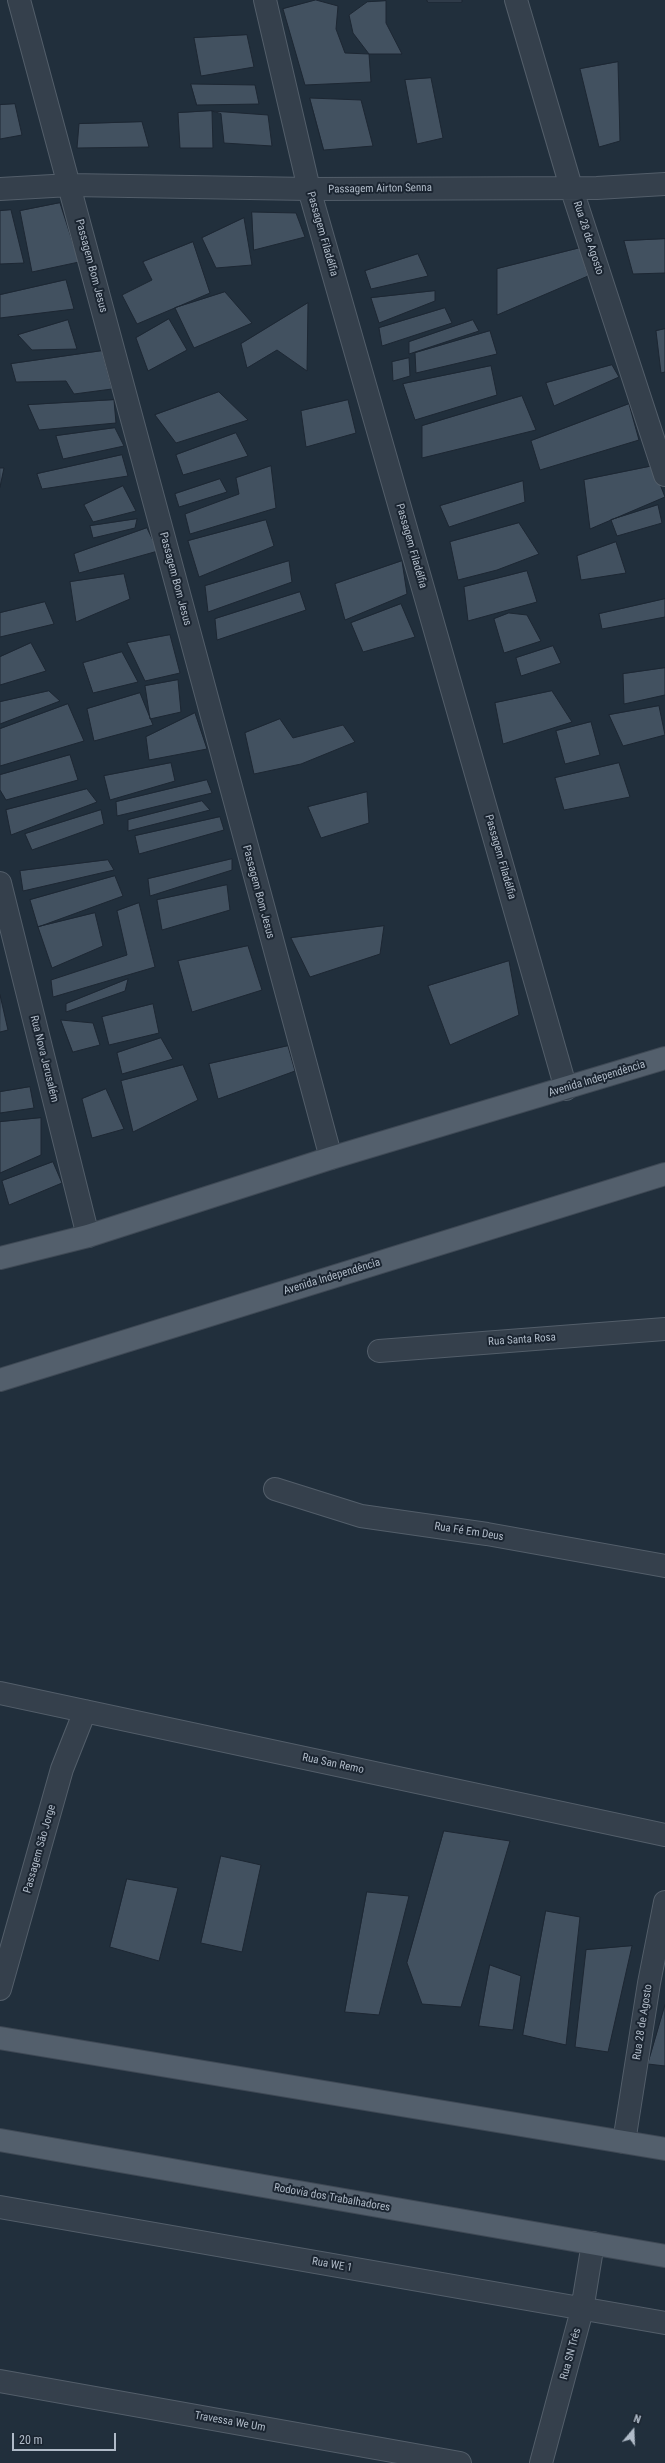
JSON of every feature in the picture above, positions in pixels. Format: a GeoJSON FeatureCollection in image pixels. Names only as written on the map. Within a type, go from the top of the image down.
{"type":"FeatureCollection","features":[{"type":"Feature","properties":{"kind":"main road","name":"Avenida Independência"},"geometry":{"type":"LineString","coordinates":[[0,1258],[88,1236],[331,1158],[566,1089],[665,1058]]}},
{"type":"Feature","properties":{"kind":"main road","name":"Avenida Independência"},"geometry":{"type":"LineString","coordinates":[[0,1380],[665,1174]]}},
{"type":"Feature","properties":{"kind":"main road"},"geometry":{"type":"LineString","coordinates":[[0,2038],[665,2149]]}},
{"type":"Feature","properties":{"kind":"main road","name":"Rodovia dos Trabalhadores"},"geometry":{"type":"LineString","coordinates":[[0,2140],[665,2256]]}},
{"type":"Feature","properties":{"kind":"street","name":"Passagem Bom Jesus"},"geometry":{"type":"LineString","coordinates":[[19,0],[331,1158]]}},
{"type":"Feature","properties":{"kind":"street","name":"Passagem Filadélfia"},"geometry":{"type":"LineString","coordinates":[[265,0],[309,189],[566,1089]]}},
{"type":"Feature","properties":{"kind":"street","name":"Rua 28 de Agosto"},"geometry":{"type":"LineString","coordinates":[[516,0],[571,187],[664,469]]}},
{"type":"Feature","properties":{"kind":"street","name":"Passagem Airton Senna"},"geometry":{"type":"LineString","coordinates":[[0,189],[70,185],[309,189],[597,188],[665,184]]}},
{"type":"Feature","properties":{"kind":"street","name":"Rua Nova Jerusalém"},"geometry":{"type":"LineString","coordinates":[[0,883],[88,1236]]}},
{"type":"Feature","properties":{"kind":"street","name":"Rua Santa Rosa"},"geometry":{"type":"LineString","coordinates":[[379,1351],[665,1329]]}},
{"type":"Feature","properties":{"kind":"street","name":"Rua Fé Em Deus"},"geometry":{"type":"LineString","coordinates":[[275,1489],[361,1516],[487,1534],[665,1566]]}},
{"type":"Feature","properties":{"kind":"street","name":"Rua San Remo"},"geometry":{"type":"LineString","coordinates":[[0,1693],[665,1835]]}},
{"type":"Feature","properties":{"kind":"street","name":"Passagem São Jorge"},"geometry":{"type":"LineString","coordinates":[[0,1989],[62,1769],[85,1711]]}},
{"type":"Feature","properties":{"kind":"street","name":"Rua 28 de Agosto"},"geometry":{"type":"LineString","coordinates":[[624,2142],[649,1983],[665,1902]]}},
{"type":"Feature","properties":{"kind":"street","name":"Rua WE 1"},"geometry":{"type":"LineString","coordinates":[[0,2206],[582,2310],[665,2323]]}},
{"type":"Feature","properties":{"kind":"street","name":"Rua SN Três"},"geometry":{"type":"LineString","coordinates":[[541,2463],[582,2310],[592,2243]]}},
{"type":"Feature","properties":{"kind":"street","name":"Travessa We Um"},"geometry":{"type":"LineString","coordinates":[[0,2381],[460,2463]]}},
{"type":"Feature","properties":{"kind":"building"},"geometry":{"type":"Polygon","coordinates":[[[316,0],[338,6],[336,29],[345,53],[369,54],[371,82],[305,85],[283,9],[316,0]]]}},
{"type":"Feature","properties":{"kind":"building"},"geometry":{"type":"Polygon","coordinates":[[[427,0],[462,0],[462,2],[428,2],[427,0]]]}},
{"type":"Feature","properties":{"kind":"building"},"geometry":{"type":"Polygon","coordinates":[[[386,1],[386,23],[402,54],[369,54],[353,33],[349,15],[367,2],[386,1]]]}},
{"type":"Feature","properties":{"kind":"building"},"geometry":{"type":"Polygon","coordinates":[[[247,35],[254,67],[201,76],[194,38],[247,35]]]}},
{"type":"Feature","properties":{"kind":"building"},"geometry":{"type":"Polygon","coordinates":[[[618,62],[620,141],[599,147],[580,69],[618,62]]]}},
{"type":"Feature","properties":{"kind":"building"},"geometry":{"type":"Polygon","coordinates":[[[431,78],[443,138],[417,144],[405,80],[431,78]]]}},
{"type":"Feature","properties":{"kind":"building"},"geometry":{"type":"Polygon","coordinates":[[[191,84],[255,85],[259,104],[197,105],[191,84]]]}},
{"type":"Feature","properties":{"kind":"building"},"geometry":{"type":"Polygon","coordinates":[[[310,98],[361,100],[373,146],[324,150],[310,98]]]}},
{"type":"Feature","properties":{"kind":"building"},"geometry":{"type":"Polygon","coordinates":[[[15,104],[22,135],[0,139],[0,105],[15,104]]]}},
{"type":"Feature","properties":{"kind":"building"},"geometry":{"type":"Polygon","coordinates":[[[212,111],[213,148],[180,148],[178,113],[212,111]]]}},
{"type":"Feature","properties":{"kind":"building"},"geometry":{"type":"Polygon","coordinates":[[[212,111],[268,115],[272,146],[224,143],[221,114],[212,111]]]}},
{"type":"Feature","properties":{"kind":"building"},"geometry":{"type":"Polygon","coordinates":[[[142,122],[149,147],[77,148],[79,124],[142,122]]]}},
{"type":"Feature","properties":{"kind":"building"},"geometry":{"type":"Polygon","coordinates":[[[60,203],[79,262],[32,272],[20,211],[60,203]]]}},
{"type":"Feature","properties":{"kind":"building"},"geometry":{"type":"Polygon","coordinates":[[[11,210],[24,263],[0,264],[0,211],[11,210]]]}},
{"type":"Feature","properties":{"kind":"building"},"geometry":{"type":"Polygon","coordinates":[[[252,212],[296,213],[305,237],[254,250],[252,212]]]}},
{"type":"Feature","properties":{"kind":"building"},"geometry":{"type":"Polygon","coordinates":[[[244,218],[252,265],[216,268],[202,238],[244,218]]]}},
{"type":"Feature","properties":{"kind":"building"},"geometry":{"type":"Polygon","coordinates":[[[665,239],[665,273],[633,274],[624,241],[665,239]]]}},
{"type":"Feature","properties":{"kind":"building"},"geometry":{"type":"Polygon","coordinates":[[[193,242],[210,293],[137,324],[122,295],[152,280],[143,262],[193,242]]]}},
{"type":"Feature","properties":{"kind":"building"},"geometry":{"type":"Polygon","coordinates":[[[580,248],[588,276],[497,315],[497,269],[580,248]]]}},
{"type":"Feature","properties":{"kind":"building"},"geometry":{"type":"Polygon","coordinates":[[[418,254],[428,276],[371,289],[365,271],[418,254]]]}},
{"type":"Feature","properties":{"kind":"building"},"geometry":{"type":"Polygon","coordinates":[[[66,280],[74,309],[0,318],[0,295],[66,280]]]}},
{"type":"Feature","properties":{"kind":"building"},"geometry":{"type":"Polygon","coordinates":[[[435,291],[435,301],[379,323],[371,298],[435,291]]]}},
{"type":"Feature","properties":{"kind":"building"},"geometry":{"type":"Polygon","coordinates":[[[225,292],[252,323],[194,348],[175,308],[225,292]]]}},
{"type":"Feature","properties":{"kind":"building"},"geometry":{"type":"Polygon","coordinates":[[[308,303],[307,371],[277,350],[247,368],[241,344],[308,303]]]}},
{"type":"Feature","properties":{"kind":"building"},"geometry":{"type":"Polygon","coordinates":[[[445,308],[452,323],[382,346],[379,328],[445,308]]]}},
{"type":"Feature","properties":{"kind":"building"},"geometry":{"type":"Polygon","coordinates":[[[169,319],[187,350],[148,371],[136,338],[169,319]]]}},
{"type":"Feature","properties":{"kind":"building"},"geometry":{"type":"Polygon","coordinates":[[[68,320],[77,349],[32,350],[18,335],[68,320]]]}},
{"type":"Feature","properties":{"kind":"building"},"geometry":{"type":"Polygon","coordinates":[[[473,320],[479,331],[409,354],[409,342],[473,320]]]}},
{"type":"Feature","properties":{"kind":"building"},"geometry":{"type":"Polygon","coordinates":[[[665,329],[665,372],[661,373],[656,331],[665,329]]]}},
{"type":"Feature","properties":{"kind":"building"},"geometry":{"type":"Polygon","coordinates":[[[490,331],[497,354],[416,373],[415,353],[490,331]]]}},
{"type":"Feature","properties":{"kind":"building"},"geometry":{"type":"Polygon","coordinates":[[[102,351],[112,389],[74,394],[66,381],[16,382],[11,364],[102,351]]]}},
{"type":"Feature","properties":{"kind":"building"},"geometry":{"type":"Polygon","coordinates":[[[409,358],[410,376],[393,381],[392,362],[409,358]]]}},
{"type":"Feature","properties":{"kind":"building"},"geometry":{"type":"Polygon","coordinates":[[[612,365],[619,377],[554,406],[546,383],[612,365]]]}},
{"type":"Feature","properties":{"kind":"building"},"geometry":{"type":"Polygon","coordinates":[[[491,366],[497,395],[415,420],[403,384],[491,366]]]}},
{"type":"Feature","properties":{"kind":"building"},"geometry":{"type":"Polygon","coordinates":[[[219,392],[248,420],[176,443],[155,415],[219,392]]]}},
{"type":"Feature","properties":{"kind":"building"},"geometry":{"type":"Polygon","coordinates":[[[522,396],[536,430],[422,458],[422,426],[522,396]]]}},
{"type":"Feature","properties":{"kind":"building"},"geometry":{"type":"Polygon","coordinates":[[[114,400],[116,423],[39,430],[28,405],[114,400]]]}},
{"type":"Feature","properties":{"kind":"building"},"geometry":{"type":"Polygon","coordinates":[[[348,400],[356,433],[306,447],[301,411],[348,400]]]}},
{"type":"Feature","properties":{"kind":"building"},"geometry":{"type":"Polygon","coordinates":[[[629,404],[639,440],[540,470],[531,441],[629,404]]]}},
{"type":"Feature","properties":{"kind":"building"},"geometry":{"type":"Polygon","coordinates":[[[115,428],[124,446],[63,459],[56,436],[115,428]]]}},
{"type":"Feature","properties":{"kind":"building"},"geometry":{"type":"Polygon","coordinates":[[[236,433],[248,456],[183,475],[176,455],[236,433]]]}},
{"type":"Feature","properties":{"kind":"building"},"geometry":{"type":"Polygon","coordinates":[[[122,455],[128,476],[42,489],[37,474],[122,455]]]}},
{"type":"Feature","properties":{"kind":"building"},"geometry":{"type":"Polygon","coordinates":[[[271,466],[276,508],[190,534],[185,514],[239,494],[236,478],[271,466]]]}},
{"type":"Feature","properties":{"kind":"building"},"geometry":{"type":"Polygon","coordinates":[[[653,466],[665,497],[590,529],[584,480],[653,466]]]}},
{"type":"Feature","properties":{"kind":"building"},"geometry":{"type":"Polygon","coordinates":[[[0,468],[4,468],[0,487],[0,468]]]}},
{"type":"Feature","properties":{"kind":"building"},"geometry":{"type":"Polygon","coordinates":[[[220,479],[227,492],[179,507],[175,494],[220,479]]]}},
{"type":"Feature","properties":{"kind":"building"},"geometry":{"type":"Polygon","coordinates":[[[523,481],[525,502],[449,527],[440,506],[523,481]]]}},
{"type":"Feature","properties":{"kind":"building"},"geometry":{"type":"Polygon","coordinates":[[[123,486],[136,511],[93,522],[84,505],[123,486]]]}},
{"type":"Feature","properties":{"kind":"building"},"geometry":{"type":"Polygon","coordinates":[[[658,505],[662,523],[617,536],[611,520],[658,505]]]}},
{"type":"Feature","properties":{"kind":"building"},"geometry":{"type":"Polygon","coordinates":[[[137,519],[135,528],[93,538],[90,526],[137,519]]]}},
{"type":"Feature","properties":{"kind":"building"},"geometry":{"type":"Polygon","coordinates":[[[266,520],[274,546],[199,577],[188,541],[266,520]]]}},
{"type":"Feature","properties":{"kind":"building"},"geometry":{"type":"Polygon","coordinates":[[[519,523],[539,554],[497,570],[458,580],[450,542],[519,523]]]}},
{"type":"Feature","properties":{"kind":"building"},"geometry":{"type":"Polygon","coordinates":[[[147,528],[158,551],[79,573],[74,554],[147,528]]]}},
{"type":"Feature","properties":{"kind":"building"},"geometry":{"type":"Polygon","coordinates":[[[616,542],[626,573],[581,580],[577,556],[616,542]]]}},
{"type":"Feature","properties":{"kind":"building"},"geometry":{"type":"Polygon","coordinates":[[[289,561],[292,582],[208,612],[205,586],[289,561]]]}},
{"type":"Feature","properties":{"kind":"building"},"geometry":{"type":"Polygon","coordinates":[[[402,561],[407,594],[345,620],[335,584],[402,561]]]}},
{"type":"Feature","properties":{"kind":"building"},"geometry":{"type":"Polygon","coordinates":[[[527,571],[537,602],[468,621],[464,587],[527,571]]]}},
{"type":"Feature","properties":{"kind":"building"},"geometry":{"type":"Polygon","coordinates":[[[124,574],[130,599],[76,622],[70,582],[124,574]]]}},
{"type":"Feature","properties":{"kind":"building"},"geometry":{"type":"Polygon","coordinates":[[[300,592],[306,610],[217,640],[215,619],[300,592]]]}},
{"type":"Feature","properties":{"kind":"building"},"geometry":{"type":"Polygon","coordinates":[[[665,599],[665,617],[602,629],[599,614],[665,599]]]}},
{"type":"Feature","properties":{"kind":"building"},"geometry":{"type":"Polygon","coordinates":[[[45,602],[54,624],[0,637],[0,613],[45,602]]]}},
{"type":"Feature","properties":{"kind":"building"},"geometry":{"type":"Polygon","coordinates":[[[401,604],[415,637],[363,652],[351,623],[401,604]]]}},
{"type":"Feature","properties":{"kind":"building"},"geometry":{"type":"Polygon","coordinates":[[[509,613],[527,615],[541,641],[504,653],[494,619],[509,613]]]}},
{"type":"Feature","properties":{"kind":"building"},"geometry":{"type":"Polygon","coordinates":[[[170,635],[180,673],[145,681],[127,643],[170,635]]]}},
{"type":"Feature","properties":{"kind":"building"},"geometry":{"type":"Polygon","coordinates":[[[31,643],[46,671],[0,685],[0,657],[31,643]]]}},
{"type":"Feature","properties":{"kind":"building"},"geometry":{"type":"Polygon","coordinates":[[[553,646],[561,663],[521,676],[516,658],[553,646]]]}},
{"type":"Feature","properties":{"kind":"building"},"geometry":{"type":"Polygon","coordinates":[[[122,652],[138,682],[93,693],[83,663],[122,652]]]}},
{"type":"Feature","properties":{"kind":"building"},"geometry":{"type":"Polygon","coordinates":[[[665,668],[665,695],[624,704],[623,674],[665,668]]]}},
{"type":"Feature","properties":{"kind":"building"},"geometry":{"type":"Polygon","coordinates":[[[178,680],[181,712],[150,719],[145,686],[178,680]]]}},
{"type":"Feature","properties":{"kind":"building"},"geometry":{"type":"Polygon","coordinates":[[[49,691],[60,701],[0,724],[0,702],[49,691]]]}},
{"type":"Feature","properties":{"kind":"building"},"geometry":{"type":"Polygon","coordinates":[[[552,691],[572,722],[503,744],[495,703],[552,691]]]}},
{"type":"Feature","properties":{"kind":"building"},"geometry":{"type":"Polygon","coordinates":[[[140,693],[153,725],[94,741],[87,709],[140,693]]]}},
{"type":"Feature","properties":{"kind":"building"},"geometry":{"type":"Polygon","coordinates":[[[68,704],[84,741],[0,766],[0,729],[68,704]]]}},
{"type":"Feature","properties":{"kind":"building"},"geometry":{"type":"Polygon","coordinates":[[[659,706],[665,735],[623,746],[609,715],[659,706]]]}},
{"type":"Feature","properties":{"kind":"building"},"geometry":{"type":"Polygon","coordinates":[[[195,713],[207,749],[149,760],[146,737],[195,713]]]}},
{"type":"Feature","properties":{"kind":"building"},"geometry":{"type":"Polygon","coordinates":[[[280,719],[293,738],[343,725],[355,742],[301,764],[254,774],[245,733],[280,719]]]}},
{"type":"Feature","properties":{"kind":"building"},"geometry":{"type":"Polygon","coordinates":[[[591,722],[600,755],[565,764],[556,731],[591,722]]]}},
{"type":"Feature","properties":{"kind":"building"},"geometry":{"type":"Polygon","coordinates":[[[70,755],[78,780],[6,800],[0,790],[0,775],[70,755]]]}},
{"type":"Feature","properties":{"kind":"building"},"geometry":{"type":"Polygon","coordinates":[[[171,763],[175,781],[110,800],[104,776],[171,763]]]}},
{"type":"Feature","properties":{"kind":"building"},"geometry":{"type":"Polygon","coordinates":[[[619,763],[630,797],[564,810],[555,778],[619,763]]]}},
{"type":"Feature","properties":{"kind":"building"},"geometry":{"type":"Polygon","coordinates":[[[207,780],[212,793],[117,816],[116,802],[207,780]]]}},
{"type":"Feature","properties":{"kind":"building"},"geometry":{"type":"Polygon","coordinates":[[[87,789],[97,802],[11,835],[6,810],[87,789]]]}},
{"type":"Feature","properties":{"kind":"building"},"geometry":{"type":"Polygon","coordinates":[[[367,792],[369,823],[321,838],[308,807],[367,792]]]}},
{"type":"Feature","properties":{"kind":"building"},"geometry":{"type":"Polygon","coordinates":[[[202,801],[210,810],[128,831],[128,820],[202,801]]]}},
{"type":"Feature","properties":{"kind":"building"},"geometry":{"type":"Polygon","coordinates":[[[101,810],[104,824],[32,850],[25,834],[101,810]]]}},
{"type":"Feature","properties":{"kind":"building"},"geometry":{"type":"Polygon","coordinates":[[[220,817],[224,830],[139,854],[135,836],[220,817]]]}},
{"type":"Feature","properties":{"kind":"building"},"geometry":{"type":"Polygon","coordinates":[[[232,859],[232,870],[150,896],[148,879],[232,859]]]}},
{"type":"Feature","properties":{"kind":"building"},"geometry":{"type":"Polygon","coordinates":[[[108,860],[114,870],[23,891],[20,871],[108,860]]]}},
{"type":"Feature","properties":{"kind":"building"},"geometry":{"type":"Polygon","coordinates":[[[115,876],[123,896],[38,927],[30,900],[115,876]]]}},
{"type":"Feature","properties":{"kind":"building"},"geometry":{"type":"Polygon","coordinates":[[[227,885],[230,910],[162,930],[157,900],[227,885]]]}},
{"type":"Feature","properties":{"kind":"building"},"geometry":{"type":"Polygon","coordinates":[[[139,903],[155,967],[53,997],[51,980],[127,955],[117,911],[139,903]]]}},
{"type":"Feature","properties":{"kind":"building"},"geometry":{"type":"Polygon","coordinates":[[[95,913],[103,946],[52,968],[38,927],[95,913]]]}},
{"type":"Feature","properties":{"kind":"building"},"geometry":{"type":"Polygon","coordinates":[[[384,926],[380,954],[310,977],[291,938],[384,926]]]}},
{"type":"Feature","properties":{"kind":"building"},"geometry":{"type":"Polygon","coordinates":[[[248,946],[262,990],[192,1012],[178,961],[248,946]]]}},
{"type":"Feature","properties":{"kind":"building"},"geometry":{"type":"Polygon","coordinates":[[[509,961],[519,1015],[450,1045],[428,986],[509,961]]]}},
{"type":"Feature","properties":{"kind":"building"},"geometry":{"type":"Polygon","coordinates":[[[128,979],[125,991],[66,1012],[66,1004],[128,979]]]}},
{"type":"Feature","properties":{"kind":"building"},"geometry":{"type":"Polygon","coordinates":[[[0,995],[8,1030],[0,1032],[0,995]]]}},
{"type":"Feature","properties":{"kind":"building"},"geometry":{"type":"Polygon","coordinates":[[[153,1004],[159,1033],[109,1045],[102,1017],[153,1004]]]}},
{"type":"Feature","properties":{"kind":"building"},"geometry":{"type":"Polygon","coordinates":[[[61,1020],[93,1023],[100,1045],[73,1052],[61,1020]]]}},
{"type":"Feature","properties":{"kind":"building"},"geometry":{"type":"Polygon","coordinates":[[[161,1038],[173,1059],[122,1074],[117,1053],[161,1038]]]}},
{"type":"Feature","properties":{"kind":"building"},"geometry":{"type":"Polygon","coordinates":[[[288,1046],[295,1071],[218,1099],[209,1064],[288,1046]]]}},
{"type":"Feature","properties":{"kind":"building"},"geometry":{"type":"Polygon","coordinates":[[[183,1065],[198,1100],[133,1132],[121,1081],[183,1065]]]}},
{"type":"Feature","properties":{"kind":"building"},"geometry":{"type":"Polygon","coordinates":[[[30,1087],[34,1108],[0,1113],[0,1092],[30,1087]]]}},
{"type":"Feature","properties":{"kind":"building"},"geometry":{"type":"Polygon","coordinates":[[[106,1089],[124,1129],[92,1138],[82,1099],[106,1089]]]}},
{"type":"Feature","properties":{"kind":"building"},"geometry":{"type":"Polygon","coordinates":[[[41,1118],[41,1155],[0,1173],[0,1122],[41,1118]]]}},
{"type":"Feature","properties":{"kind":"building"},"geometry":{"type":"Polygon","coordinates":[[[53,1162],[62,1183],[9,1205],[2,1181],[53,1162]]]}},
{"type":"Feature","properties":{"kind":"building"},"geometry":{"type":"Polygon","coordinates":[[[444,1831],[510,1841],[461,2007],[422,2004],[407,1963],[444,1831]]]}},
{"type":"Feature","properties":{"kind":"building"},"geometry":{"type":"Polygon","coordinates":[[[221,1856],[261,1865],[242,1952],[201,1943],[221,1856]]]}},
{"type":"Feature","properties":{"kind":"building"},"geometry":{"type":"Polygon","coordinates":[[[127,1879],[178,1888],[159,1961],[110,1947],[127,1879]]]}},
{"type":"Feature","properties":{"kind":"building"},"geometry":{"type":"Polygon","coordinates":[[[367,1892],[409,1896],[379,2015],[345,2012],[367,1892]]]}},
{"type":"Feature","properties":{"kind":"building"},"geometry":{"type":"Polygon","coordinates":[[[546,1911],[580,1917],[566,2045],[523,2035],[546,1911]]]}},
{"type":"Feature","properties":{"kind":"building"},"geometry":{"type":"Polygon","coordinates":[[[632,1946],[608,2052],[575,2047],[586,1950],[632,1946]]]}},
{"type":"Feature","properties":{"kind":"building"},"geometry":{"type":"Polygon","coordinates":[[[490,1965],[521,1976],[513,2030],[479,2026],[490,1965]]]}},
{"type":"Feature","properties":{"kind":"building"},"geometry":{"type":"Polygon","coordinates":[[[665,2005],[665,2066],[648,2064],[665,2005]]]}}]}
